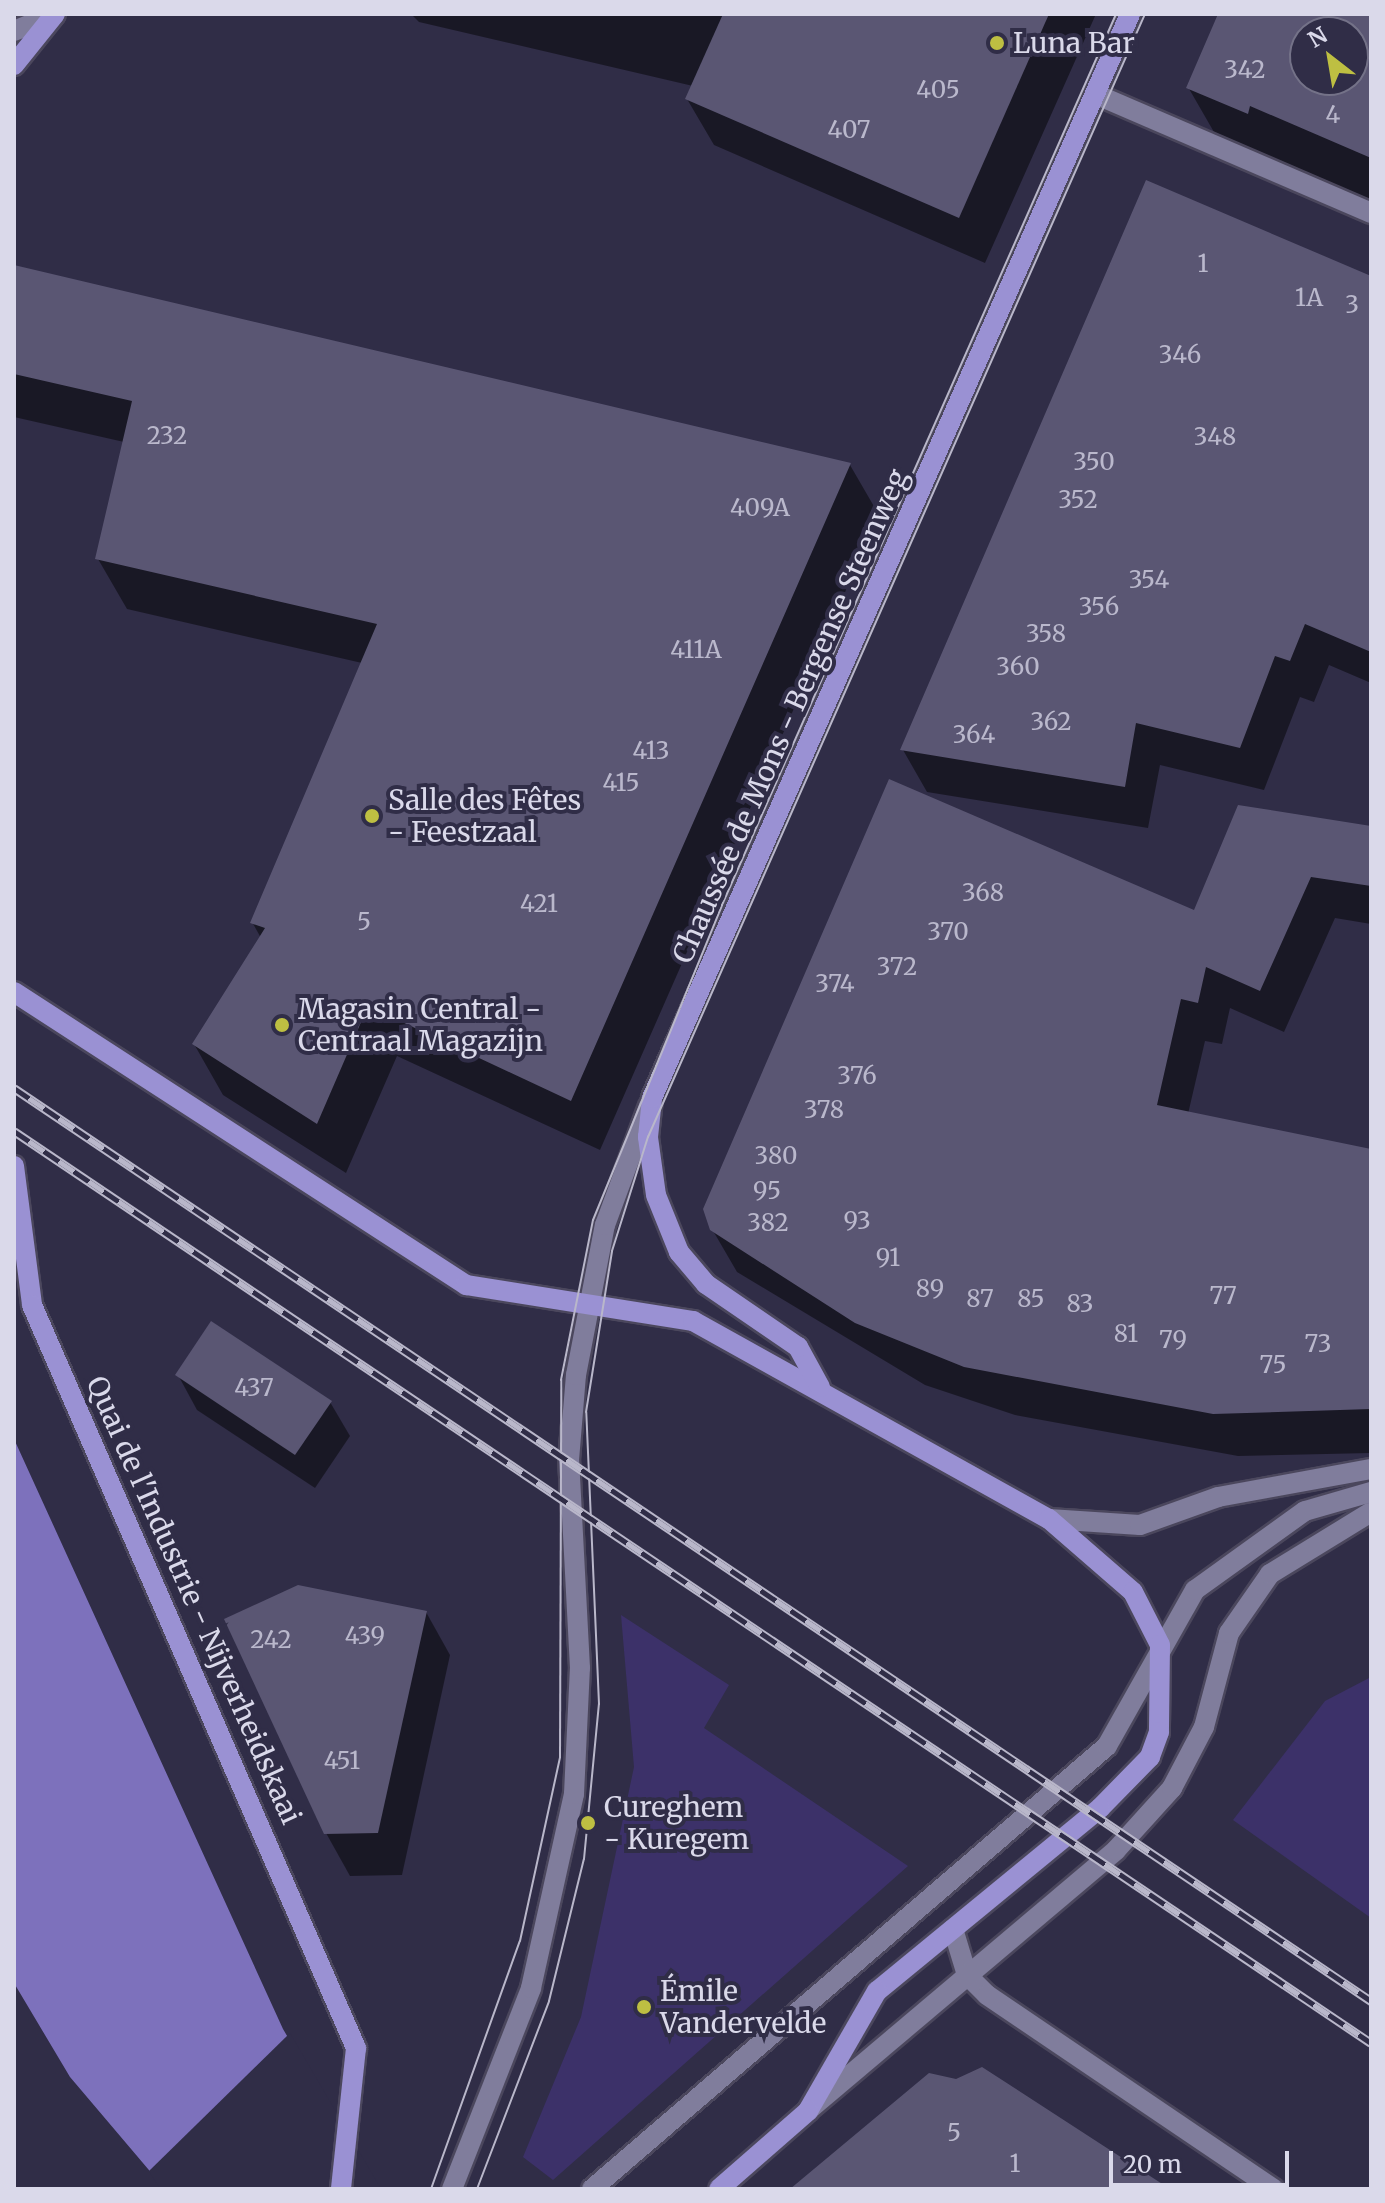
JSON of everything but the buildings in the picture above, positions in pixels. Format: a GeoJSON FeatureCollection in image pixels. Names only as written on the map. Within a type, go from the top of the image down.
{"type":"FeatureCollection","features":[{"type":"Feature","properties":{"kind":"main road"},"geometry":{"type":"LineString","coordinates":[[14,65],[55,14]]}},
{"type":"Feature","properties":{"kind":"main road","name":"Chaussée de Mons - Bergense Steenweg"},"geometry":{"type":"LineString","coordinates":[[652,1098],[1130,14]]}},
{"type":"Feature","properties":{"kind":"main road"},"geometry":{"type":"LineString","coordinates":[[14,992],[466,1285],[693,1321],[820,1387],[1049,1519],[1133,1592],[1160,1645],[1159,1732],[1150,1757],[877,1991],[808,2111],[719,2189]]}},
{"type":"Feature","properties":{"kind":"main road"},"geometry":{"type":"LineString","coordinates":[[652,1098],[648,1137],[656,1195],[679,1252],[706,1284],[798,1347],[820,1387]]}},
{"type":"Feature","properties":{"kind":"main road","name":"Quai de l'Industrie - Nijverheidskaai"},"geometry":{"type":"LineString","coordinates":[[14,1166],[32,1305],[356,2048],[341,2189]]}},
{"type":"Feature","properties":{"kind":"street"},"geometry":{"type":"LineString","coordinates":[[14,31],[55,14]]}},
{"type":"Feature","properties":{"kind":"street"},"geometry":{"type":"LineString","coordinates":[[1095,94],[1371,213]]}},
{"type":"Feature","properties":{"kind":"street","name":"Chaussée de Mons - Bergense Steenweg"},"geometry":{"type":"LineString","coordinates":[[452,2189],[531,1988],[574,1794],[580,1668],[569,1460],[587,1302],[605,1225],[652,1098]]}},
{"type":"Feature","properties":{"kind":"street"},"geometry":{"type":"LineString","coordinates":[[1049,1519],[1140,1525],[1218,1497],[1371,1469]]}},
{"type":"Feature","properties":{"kind":"street"},"geometry":{"type":"LineString","coordinates":[[592,2189],[1107,1746],[1160,1645],[1195,1590],[1249,1544],[1305,1511],[1371,1492]]}},
{"type":"Feature","properties":{"kind":"street"},"geometry":{"type":"LineString","coordinates":[[808,2111],[1116,1850],[1172,1788],[1204,1727],[1229,1633],[1270,1574],[1371,1512]]}},
{"type":"Feature","properties":{"kind":"street"},"geometry":{"type":"LineString","coordinates":[[953,1929],[967,1975],[1022,2021],[1273,2189]]}},
{"type":"Feature","properties":{"kind":"shaded area"},"geometry":{"type":"Polygon","coordinates":[[[14,1439],[283,2029],[377,2189],[165,2189],[70,2077],[14,1983],[14,1439]]]}},
{"type":"Feature","properties":{"kind":"shaded area"},"geometry":{"type":"Polygon","coordinates":[[[621,1615],[729,1685],[704,1728],[908,1866],[553,2180],[523,2157],[581,2017],[634,1767],[621,1615]]]}},
{"type":"Feature","properties":{"kind":"shaded area"},"geometry":{"type":"Polygon","coordinates":[[[1371,1677],[1371,1918],[1233,1820],[1325,1701],[1371,1677]]]}},
{"type":"Feature","properties":{"kind":"pier"},"geometry":{"type":"Polygon","coordinates":[[[290,2033],[381,2189],[160,2189],[149,2171],[290,2033]]]}},
{"type":"Feature","properties":{"kind":"tram line"},"geometry":{"type":"LineString","coordinates":[[431,2189],[520,1941],[560,1757],[561,1380],[593,1220],[722,905],[1116,14]]}},
{"type":"Feature","properties":{"kind":"tram line"},"geometry":{"type":"LineString","coordinates":[[477,2189],[549,2001],[584,1859],[599,1704],[586,1412],[612,1251],[648,1137],[1145,14]]}},
{"type":"Feature","properties":{"kind":"railway"},"geometry":{"type":"LineString","coordinates":[[14,1088],[1371,2001]]}},
{"type":"Feature","properties":{"kind":"railway"},"geometry":{"type":"LineString","coordinates":[[14,1131],[1371,2043]]}},
{"type":"Feature","properties":{"kind":"place","name":"Luna Bar"},"geometry":{"type":"Point","coordinates":[997,43]}},
{"type":"Feature","properties":{"kind":"place","name":"Salle des Fêtes - Feestzaal"},"geometry":{"type":"Point","coordinates":[372,816]}},
{"type":"Feature","properties":{"kind":"place","name":"Magasin Central - Centraal Magazijn"},"geometry":{"type":"Point","coordinates":[282,1025]}},
{"type":"Feature","properties":{"kind":"place","name":"Cureghem - Kuregem"},"geometry":{"type":"Point","coordinates":[588,1823]}},
{"type":"Feature","properties":{"kind":"place","name":"Émile Vandervelde"},"geometry":{"type":"Point","coordinates":[644,2007]}}]}
